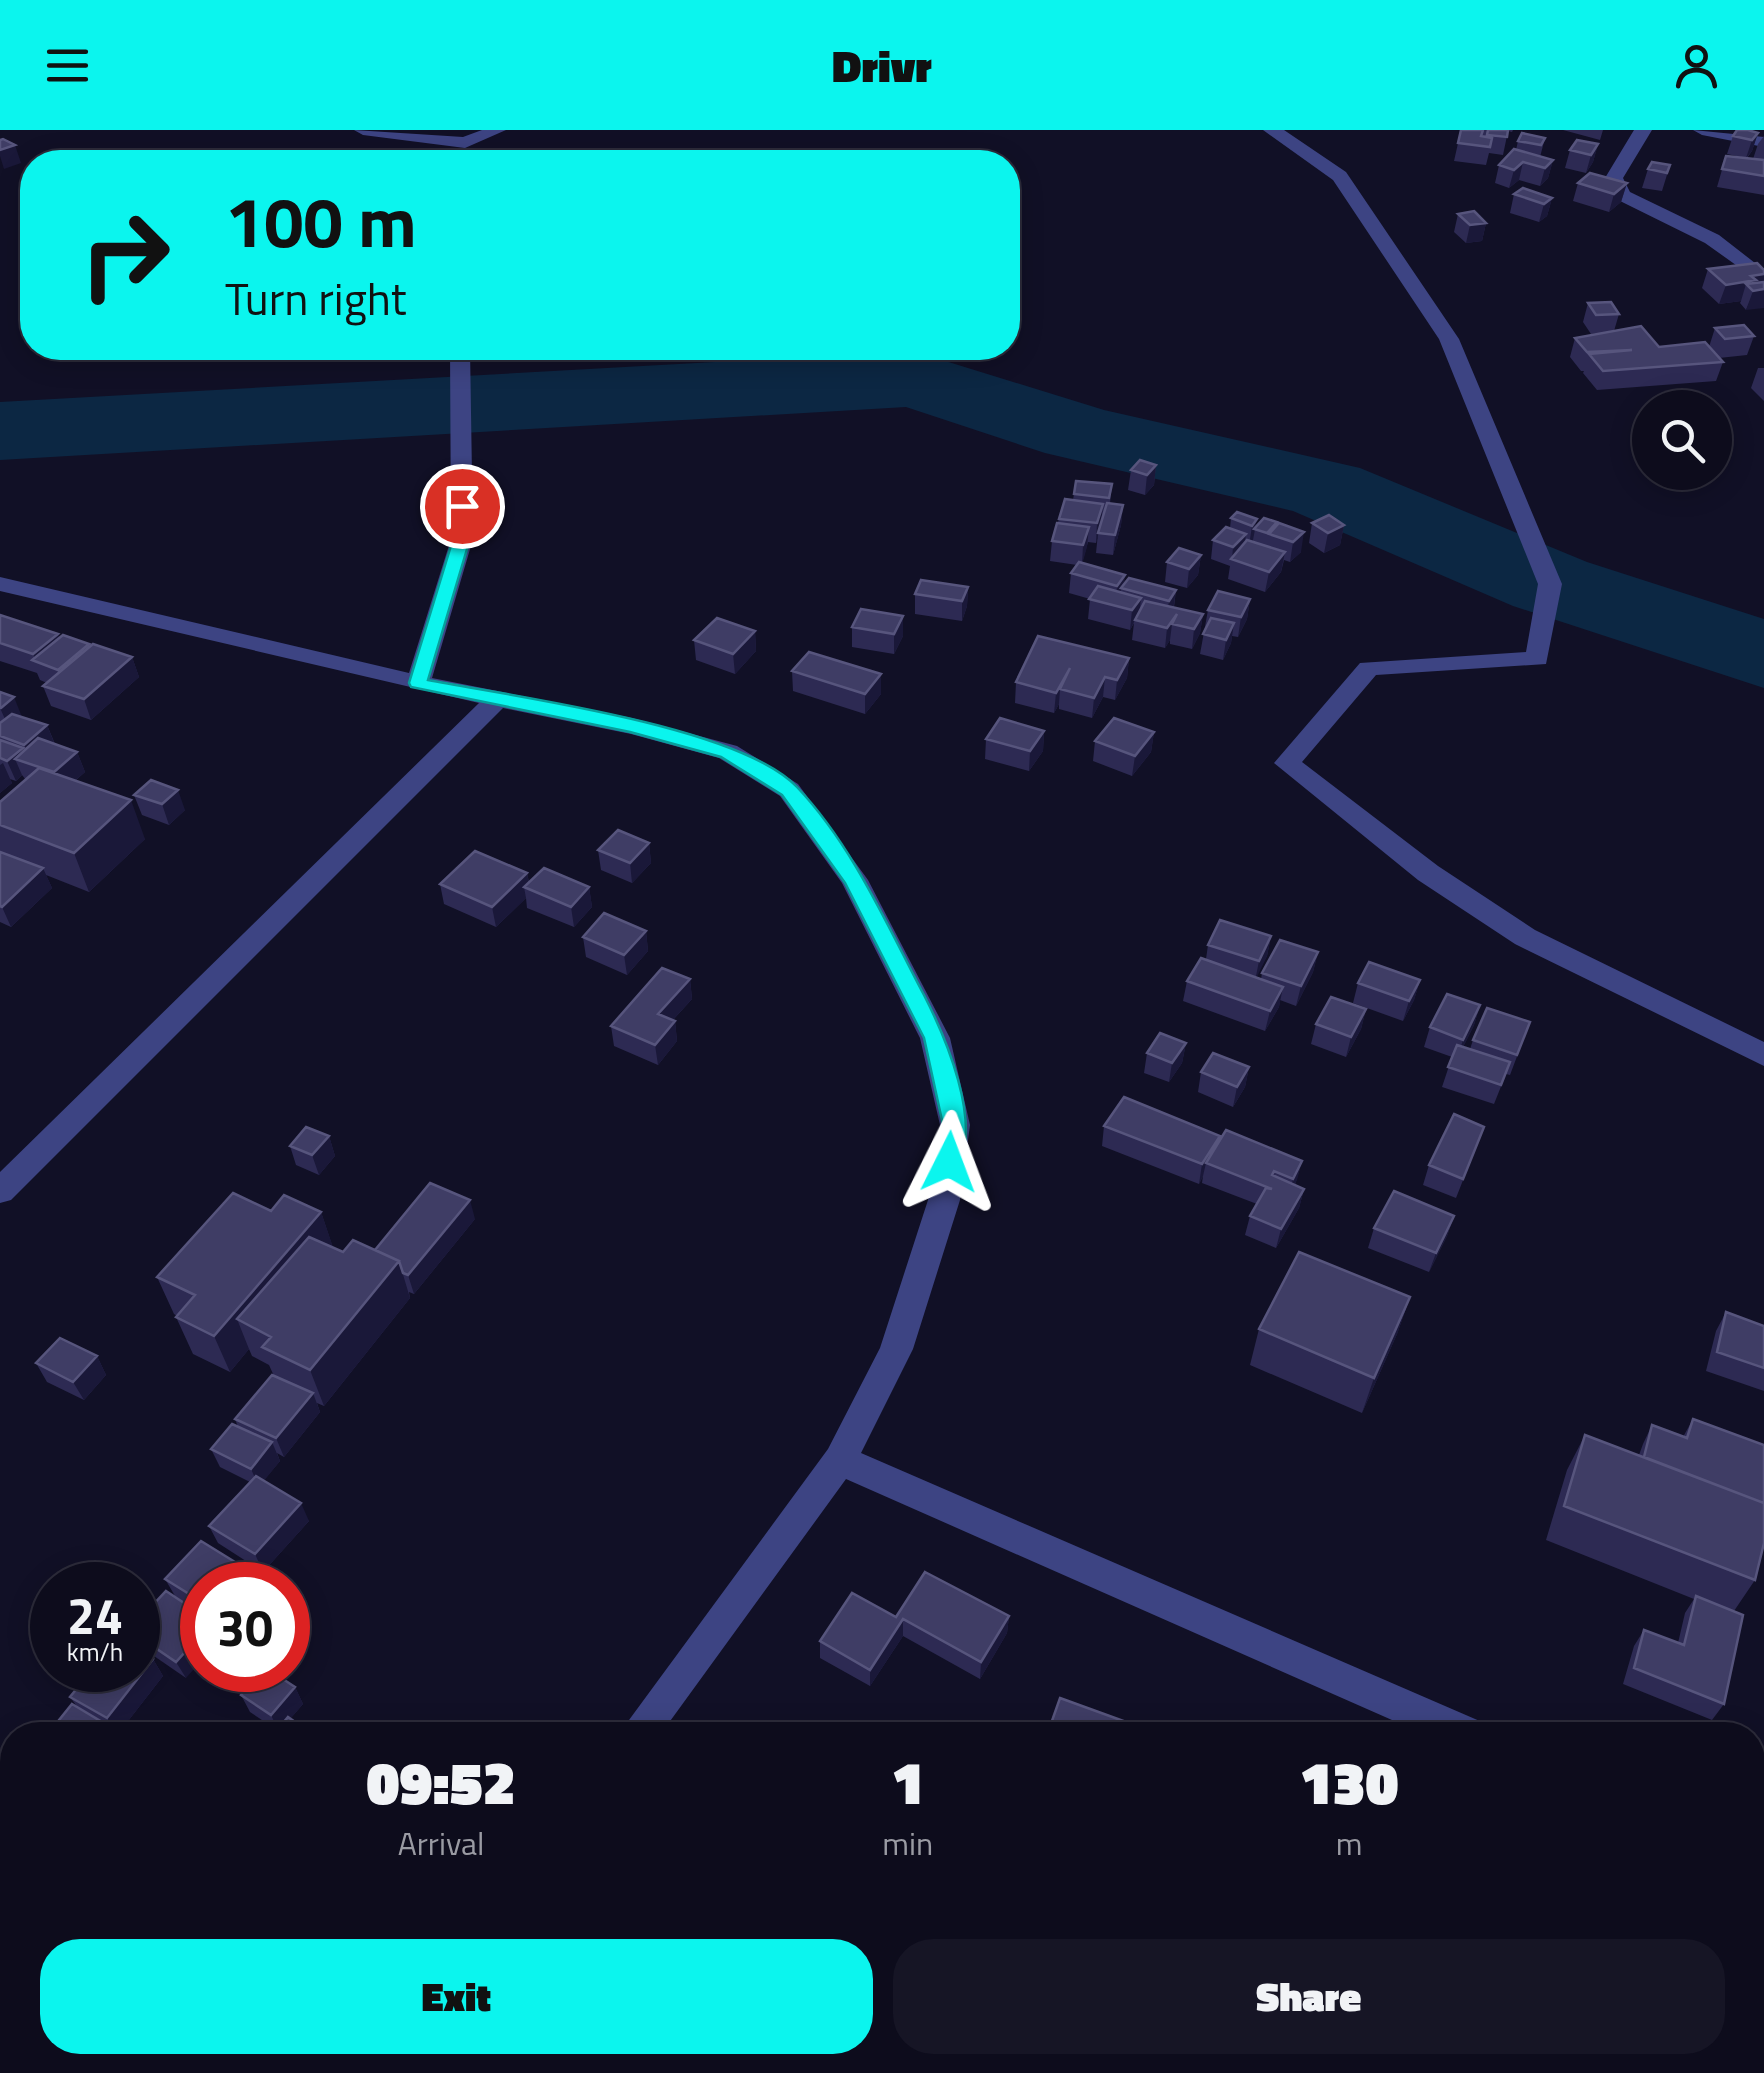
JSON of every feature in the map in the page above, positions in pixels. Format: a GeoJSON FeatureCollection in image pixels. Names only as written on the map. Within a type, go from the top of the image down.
{"type":"FeatureCollection","features":[{"type":"Feature","properties":{"kind":"street"},"geometry":{"type":"LineString","coordinates":[[363,130],[465,145],[497,130]]}},
{"type":"Feature","properties":{"kind":"street"},"geometry":{"type":"LineString","coordinates":[[1272,130],[1340,176],[1449,339],[1550,584],[1536,660],[1369,668],[1287,763],[1428,873],[1525,937],[1764,1055]]}},
{"type":"Feature","properties":{"kind":"street"},"geometry":{"type":"LineString","coordinates":[[1643,130],[1614,178],[1622,195],[1712,240],[1764,279]]}},
{"type":"Feature","properties":{"kind":"street"},"geometry":{"type":"LineString","coordinates":[[1702,130],[1764,142]]}},
{"type":"Feature","properties":{"kind":"street"},"geometry":{"type":"LineString","coordinates":[[418,683],[462,539],[460,360]]}},
{"type":"Feature","properties":{"kind":"street"},"geometry":{"type":"LineString","coordinates":[[0,584],[418,683],[632,726],[728,752],[789,790],[854,880],[936,1038],[955,1125],[944,1200],[896,1348],[840,1460],[647,1722]]}},
{"type":"Feature","properties":{"kind":"street"},"geometry":{"type":"LineString","coordinates":[[0,1191],[496,700]]}},
{"type":"Feature","properties":{"kind":"street"},"geometry":{"type":"LineString","coordinates":[[840,1460],[1439,1722]]}},
{"type":"Feature","properties":{"kind":"building"},"geometry":{"type":"Polygon","coordinates":[[[1461,130],[1483,130],[1481,136],[1492,138],[1490,147],[1458,143],[1461,130]]]}},
{"type":"Feature","properties":{"kind":"building"},"geometry":{"type":"Polygon","coordinates":[[[1488,130],[1508,130],[1507,137],[1487,135],[1488,130]]]}},
{"type":"Feature","properties":{"kind":"building"},"geometry":{"type":"Polygon","coordinates":[[[1737,130],[1758,133],[1752,140],[1733,136],[1737,130]]]}},
{"type":"Feature","properties":{"kind":"building"},"geometry":{"type":"Polygon","coordinates":[[[1522,133],[1545,138],[1541,145],[1518,141],[1522,133]]]}},
{"type":"Feature","properties":{"kind":"building"},"geometry":{"type":"Polygon","coordinates":[[[3,139],[15,145],[0,150],[3,139]]]}},
{"type":"Feature","properties":{"kind":"building"},"geometry":{"type":"Polygon","coordinates":[[[1577,140],[1598,144],[1591,155],[1570,150],[1577,140]]]}},
{"type":"Feature","properties":{"kind":"building"},"geometry":{"type":"Polygon","coordinates":[[[1514,149],[1553,160],[1545,168],[1523,162],[1514,170],[1499,165],[1514,149]]]}},
{"type":"Feature","properties":{"kind":"building"},"geometry":{"type":"Polygon","coordinates":[[[1726,156],[1764,160],[1764,176],[1722,169],[1726,156]]]}},
{"type":"Feature","properties":{"kind":"building"},"geometry":{"type":"Polygon","coordinates":[[[1652,162],[1670,165],[1667,173],[1648,169],[1652,162]]]}},
{"type":"Feature","properties":{"kind":"building"},"geometry":{"type":"Polygon","coordinates":[[[1590,173],[1627,183],[1614,194],[1578,183],[1590,173]]]}},
{"type":"Feature","properties":{"kind":"building"},"geometry":{"type":"Polygon","coordinates":[[[1523,188],[1552,198],[1544,204],[1514,194],[1523,188]]]}},
{"type":"Feature","properties":{"kind":"building"},"geometry":{"type":"Polygon","coordinates":[[[1474,211],[1486,223],[1470,225],[1458,214],[1474,211]]]}},
{"type":"Feature","properties":{"kind":"building"},"geometry":{"type":"Polygon","coordinates":[[[1757,263],[1764,274],[1751,276],[1756,280],[1726,285],[1708,269],[1757,263]]]}},
{"type":"Feature","properties":{"kind":"building"},"geometry":{"type":"Polygon","coordinates":[[[1764,282],[1764,289],[1753,291],[1746,284],[1764,282]]]}},
{"type":"Feature","properties":{"kind":"building"},"geometry":{"type":"Polygon","coordinates":[[[1611,302],[1619,314],[1596,315],[1588,303],[1611,302]]]}},
{"type":"Feature","properties":{"kind":"building"},"geometry":{"type":"Polygon","coordinates":[[[1744,325],[1754,336],[1725,339],[1715,328],[1744,325]]]}},
{"type":"Feature","properties":{"kind":"building"},"geometry":{"type":"Polygon","coordinates":[[[1641,326],[1659,347],[1705,342],[1723,362],[1603,371],[1589,354],[1632,350],[1587,352],[1575,338],[1641,326]]]}},
{"type":"Feature","properties":{"kind":"building"},"geometry":{"type":"Polygon","coordinates":[[[1140,460],[1156,465],[1147,475],[1131,470],[1140,460]]]}},
{"type":"Feature","properties":{"kind":"building"},"geometry":{"type":"Polygon","coordinates":[[[1076,481],[1112,484],[1109,498],[1074,494],[1076,481]]]}},
{"type":"Feature","properties":{"kind":"building"},"geometry":{"type":"Polygon","coordinates":[[[1065,499],[1103,504],[1097,523],[1059,519],[1065,499]]]}},
{"type":"Feature","properties":{"kind":"building"},"geometry":{"type":"Polygon","coordinates":[[[1107,503],[1123,505],[1115,535],[1098,533],[1107,503]]]}},
{"type":"Feature","properties":{"kind":"building"},"geometry":{"type":"Polygon","coordinates":[[[1237,512],[1257,519],[1252,526],[1231,518],[1237,512]]]}},
{"type":"Feature","properties":{"kind":"building"},"geometry":{"type":"Polygon","coordinates":[[[1329,515],[1344,525],[1328,533],[1312,523],[1329,515]]]}},
{"type":"Feature","properties":{"kind":"building"},"geometry":{"type":"Polygon","coordinates":[[[1264,518],[1277,522],[1267,533],[1254,529],[1264,518]]]}},
{"type":"Feature","properties":{"kind":"building"},"geometry":{"type":"Polygon","coordinates":[[[1057,523],[1089,527],[1083,545],[1052,541],[1057,523]]]}},
{"type":"Feature","properties":{"kind":"building"},"geometry":{"type":"Polygon","coordinates":[[[1279,523],[1304,532],[1293,542],[1269,534],[1279,523]]]}},
{"type":"Feature","properties":{"kind":"building"},"geometry":{"type":"Polygon","coordinates":[[[1226,527],[1246,534],[1233,547],[1213,540],[1226,527]]]}},
{"type":"Feature","properties":{"kind":"building"},"geometry":{"type":"Polygon","coordinates":[[[1247,540],[1285,552],[1269,572],[1231,559],[1247,540]]]}},
{"type":"Feature","properties":{"kind":"building"},"geometry":{"type":"Polygon","coordinates":[[[1179,548],[1201,555],[1189,569],[1167,562],[1179,548]]]}},
{"type":"Feature","properties":{"kind":"building"},"geometry":{"type":"Polygon","coordinates":[[[1079,562],[1125,575],[1117,586],[1071,573],[1079,562]]]}},
{"type":"Feature","properties":{"kind":"building"},"geometry":{"type":"Polygon","coordinates":[[[1129,578],[1176,590],[1169,601],[1121,588],[1129,578]]]}},
{"type":"Feature","properties":{"kind":"building"},"geometry":{"type":"Polygon","coordinates":[[[921,580],[968,587],[962,601],[915,594],[921,580]]]}},
{"type":"Feature","properties":{"kind":"building"},"geometry":{"type":"Polygon","coordinates":[[[1098,586],[1141,598],[1132,610],[1089,599],[1098,586]]]}},
{"type":"Feature","properties":{"kind":"building"},"geometry":{"type":"Polygon","coordinates":[[[1218,591],[1250,599],[1241,617],[1208,610],[1218,591]]]}},
{"type":"Feature","properties":{"kind":"building"},"geometry":{"type":"Polygon","coordinates":[[[1145,601],[1203,614],[1194,629],[1172,624],[1177,614],[1167,628],[1135,620],[1145,601]]]}},
{"type":"Feature","properties":{"kind":"building"},"geometry":{"type":"Polygon","coordinates":[[[861,609],[903,616],[894,634],[852,627],[861,609]]]}},
{"type":"Feature","properties":{"kind":"building"},"geometry":{"type":"Polygon","coordinates":[[[0,615],[58,634],[33,654],[0,643],[0,615]]]}},
{"type":"Feature","properties":{"kind":"building"},"geometry":{"type":"Polygon","coordinates":[[[717,618],[755,631],[733,654],[694,640],[717,618]]]}},
{"type":"Feature","properties":{"kind":"building"},"geometry":{"type":"Polygon","coordinates":[[[1211,618],[1234,623],[1226,640],[1203,634],[1211,618]]]}},
{"type":"Feature","properties":{"kind":"building"},"geometry":{"type":"Polygon","coordinates":[[[63,635],[89,644],[58,670],[32,660],[63,635]]]}},
{"type":"Feature","properties":{"kind":"building"},"geometry":{"type":"Polygon","coordinates":[[[1038,636],[1129,658],[1117,680],[1105,677],[1094,698],[1060,689],[1070,668],[1056,693],[1016,682],[1038,636]]]}},
{"type":"Feature","properties":{"kind":"building"},"geometry":{"type":"Polygon","coordinates":[[[93,644],[132,657],[84,699],[43,686],[93,644]]]}},
{"type":"Feature","properties":{"kind":"building"},"geometry":{"type":"Polygon","coordinates":[[[809,652],[881,674],[865,694],[792,671],[809,652]]]}},
{"type":"Feature","properties":{"kind":"building"},"geometry":{"type":"Polygon","coordinates":[[[0,692],[14,697],[1,708],[0,708],[0,692]]]}},
{"type":"Feature","properties":{"kind":"building"},"geometry":{"type":"Polygon","coordinates":[[[12,714],[47,725],[24,745],[0,736],[0,723],[12,714]]]}},
{"type":"Feature","properties":{"kind":"building"},"geometry":{"type":"Polygon","coordinates":[[[1000,718],[1044,731],[1030,751],[986,739],[1000,718]]]}},
{"type":"Feature","properties":{"kind":"building"},"geometry":{"type":"Polygon","coordinates":[[[1114,718],[1154,732],[1135,756],[1095,741],[1114,718]]]}},
{"type":"Feature","properties":{"kind":"building"},"geometry":{"type":"Polygon","coordinates":[[[38,738],[77,752],[54,772],[15,759],[38,738]]]}},
{"type":"Feature","properties":{"kind":"building"},"geometry":{"type":"Polygon","coordinates":[[[0,740],[23,748],[7,761],[0,758],[0,740]]]}},
{"type":"Feature","properties":{"kind":"building"},"geometry":{"type":"Polygon","coordinates":[[[39,768],[131,800],[74,853],[0,825],[0,802],[39,768]]]}},
{"type":"Feature","properties":{"kind":"building"},"geometry":{"type":"Polygon","coordinates":[[[151,780],[178,790],[162,804],[134,795],[151,780]]]}},
{"type":"Feature","properties":{"kind":"building"},"geometry":{"type":"Polygon","coordinates":[[[618,830],[649,843],[630,863],[598,850],[618,830]]]}},
{"type":"Feature","properties":{"kind":"building"},"geometry":{"type":"Polygon","coordinates":[[[475,851],[527,873],[492,907],[440,884],[475,851]]]}},
{"type":"Feature","properties":{"kind":"building"},"geometry":{"type":"Polygon","coordinates":[[[0,852],[43,868],[2,907],[0,906],[0,852]]]}},
{"type":"Feature","properties":{"kind":"building"},"geometry":{"type":"Polygon","coordinates":[[[544,868],[589,887],[571,907],[524,887],[544,868]]]}},
{"type":"Feature","properties":{"kind":"building"},"geometry":{"type":"Polygon","coordinates":[[[604,913],[646,931],[624,955],[583,937],[604,913]]]}},
{"type":"Feature","properties":{"kind":"building"},"geometry":{"type":"Polygon","coordinates":[[[1220,920],[1271,936],[1259,961],[1208,945],[1220,920]]]}},
{"type":"Feature","properties":{"kind":"building"},"geometry":{"type":"Polygon","coordinates":[[[1280,940],[1318,952],[1301,986],[1262,973],[1280,940]]]}},
{"type":"Feature","properties":{"kind":"building"},"geometry":{"type":"Polygon","coordinates":[[[1201,958],[1283,987],[1270,1011],[1187,981],[1201,958]]]}},
{"type":"Feature","properties":{"kind":"building"},"geometry":{"type":"Polygon","coordinates":[[[1369,962],[1420,980],[1409,1001],[1358,983],[1369,962]]]}},
{"type":"Feature","properties":{"kind":"building"},"geometry":{"type":"Polygon","coordinates":[[[662,968],[690,979],[658,1014],[675,1021],[655,1045],[611,1026],[662,968]]]}},
{"type":"Feature","properties":{"kind":"building"},"geometry":{"type":"Polygon","coordinates":[[[1447,994],[1480,1005],[1463,1040],[1430,1027],[1447,994]]]}},
{"type":"Feature","properties":{"kind":"building"},"geometry":{"type":"Polygon","coordinates":[[[1331,997],[1366,1009],[1351,1037],[1316,1024],[1331,997]]]}},
{"type":"Feature","properties":{"kind":"building"},"geometry":{"type":"Polygon","coordinates":[[[1487,1008],[1530,1022],[1517,1055],[1473,1040],[1487,1008]]]}},
{"type":"Feature","properties":{"kind":"building"},"geometry":{"type":"Polygon","coordinates":[[[1160,1033],[1186,1043],[1172,1063],[1147,1053],[1160,1033]]]}},
{"type":"Feature","properties":{"kind":"building"},"geometry":{"type":"Polygon","coordinates":[[[1457,1045],[1510,1062],[1501,1085],[1448,1067],[1457,1045]]]}},
{"type":"Feature","properties":{"kind":"building"},"geometry":{"type":"Polygon","coordinates":[[[1213,1053],[1249,1067],[1237,1087],[1201,1072],[1213,1053]]]}},
{"type":"Feature","properties":{"kind":"building"},"geometry":{"type":"Polygon","coordinates":[[[1124,1097],[1220,1136],[1202,1164],[1104,1126],[1124,1097]]]}},
{"type":"Feature","properties":{"kind":"building"},"geometry":{"type":"Polygon","coordinates":[[[1454,1114],[1484,1127],[1463,1179],[1429,1165],[1454,1114]]]}},
{"type":"Feature","properties":{"kind":"building"},"geometry":{"type":"Polygon","coordinates":[[[306,1127],[329,1136],[312,1155],[290,1146],[306,1127]]]}},
{"type":"Feature","properties":{"kind":"building"},"geometry":{"type":"Polygon","coordinates":[[[1226,1130],[1302,1161],[1293,1179],[1274,1171],[1272,1175],[1304,1189],[1281,1229],[1250,1216],[1266,1188],[1272,1189],[1206,1163],[1226,1130]]]}},
{"type":"Feature","properties":{"kind":"building"},"geometry":{"type":"Polygon","coordinates":[[[430,1183],[470,1200],[408,1275],[403,1273],[399,1261],[375,1250],[430,1183]]]}},
{"type":"Feature","properties":{"kind":"building"},"geometry":{"type":"Polygon","coordinates":[[[1394,1191],[1454,1216],[1436,1253],[1374,1228],[1394,1191]]]}},
{"type":"Feature","properties":{"kind":"building"},"geometry":{"type":"Polygon","coordinates":[[[233,1193],[271,1211],[284,1195],[321,1212],[214,1336],[176,1317],[195,1295],[157,1277],[233,1193]]]}},
{"type":"Feature","properties":{"kind":"building"},"geometry":{"type":"Polygon","coordinates":[[[309,1237],[343,1252],[353,1240],[399,1261],[310,1370],[262,1347],[271,1337],[237,1319],[309,1237]]]}},
{"type":"Feature","properties":{"kind":"building"},"geometry":{"type":"Polygon","coordinates":[[[1299,1252],[1410,1297],[1374,1378],[1259,1329],[1299,1252]]]}},
{"type":"Feature","properties":{"kind":"building"},"geometry":{"type":"Polygon","coordinates":[[[1726,1312],[1764,1326],[1764,1368],[1717,1352],[1726,1312]]]}},
{"type":"Feature","properties":{"kind":"building"},"geometry":{"type":"Polygon","coordinates":[[[60,1338],[97,1356],[73,1382],[36,1363],[60,1338]]]}},
{"type":"Feature","properties":{"kind":"building"},"geometry":{"type":"Polygon","coordinates":[[[272,1375],[313,1393],[276,1438],[235,1419],[272,1375]]]}},
{"type":"Feature","properties":{"kind":"building"},"geometry":{"type":"Polygon","coordinates":[[[1693,1419],[1764,1445],[1764,1503],[1644,1457],[1652,1425],[1687,1438],[1693,1419]]]}},
{"type":"Feature","properties":{"kind":"building"},"geometry":{"type":"Polygon","coordinates":[[[232,1424],[272,1442],[251,1469],[211,1449],[232,1424]]]}},
{"type":"Feature","properties":{"kind":"building"},"geometry":{"type":"Polygon","coordinates":[[[1585,1435],[1764,1503],[1764,1543],[1755,1580],[1564,1506],[1585,1435]]]}},
{"type":"Feature","properties":{"kind":"building"},"geometry":{"type":"Polygon","coordinates":[[[256,1476],[301,1503],[255,1554],[209,1526],[256,1476]]]}},
{"type":"Feature","properties":{"kind":"building"},"geometry":{"type":"Polygon","coordinates":[[[201,1541],[235,1562],[181,1562],[201,1541]]]}},
{"type":"Feature","properties":{"kind":"building"},"geometry":{"type":"Polygon","coordinates":[[[180,1563],[180,1588],[165,1579],[180,1563]]]}},
{"type":"Feature","properties":{"kind":"building"},"geometry":{"type":"Polygon","coordinates":[[[925,1572],[1009,1616],[981,1662],[903,1619],[870,1670],[820,1641],[852,1593],[896,1617],[925,1572]]]}},
{"type":"Feature","properties":{"kind":"building"},"geometry":{"type":"Polygon","coordinates":[[[166,1591],[180,1600],[180,1658],[176,1662],[160,1651],[160,1597],[166,1591]]]}},
{"type":"Feature","properties":{"kind":"building"},"geometry":{"type":"Polygon","coordinates":[[[1696,1596],[1743,1615],[1724,1704],[1634,1668],[1644,1630],[1684,1645],[1696,1596]]]}},
{"type":"Feature","properties":{"kind":"building"},"geometry":{"type":"Polygon","coordinates":[[[74,1692],[127,1692],[107,1718],[70,1697],[74,1692]]]}},
{"type":"Feature","properties":{"kind":"building"},"geometry":{"type":"Polygon","coordinates":[[[244,1692],[291,1692],[271,1715],[241,1695],[244,1692]]]}},
{"type":"Feature","properties":{"kind":"building"},"geometry":{"type":"Polygon","coordinates":[[[1060,1698],[1126,1722],[1052,1722],[1060,1698]]]}},
{"type":"Feature","properties":{"kind":"building"},"geometry":{"type":"Polygon","coordinates":[[[72,1704],[102,1722],[57,1722],[72,1704]]]}},
{"type":"Feature","properties":{"kind":"waterway"},"geometry":{"type":"LineString","coordinates":[[0,431],[913,379],[1079,433],[1325,489],[1550,584],[1764,655]]}},
{"type":"Feature","properties":{"kind":"route"},"geometry":{"type":"LineString","coordinates":[[462,506],[462,539],[418,683],[632,726],[728,752],[789,790],[854,880],[936,1038],[955,1125],[949,1162]]}}]}
